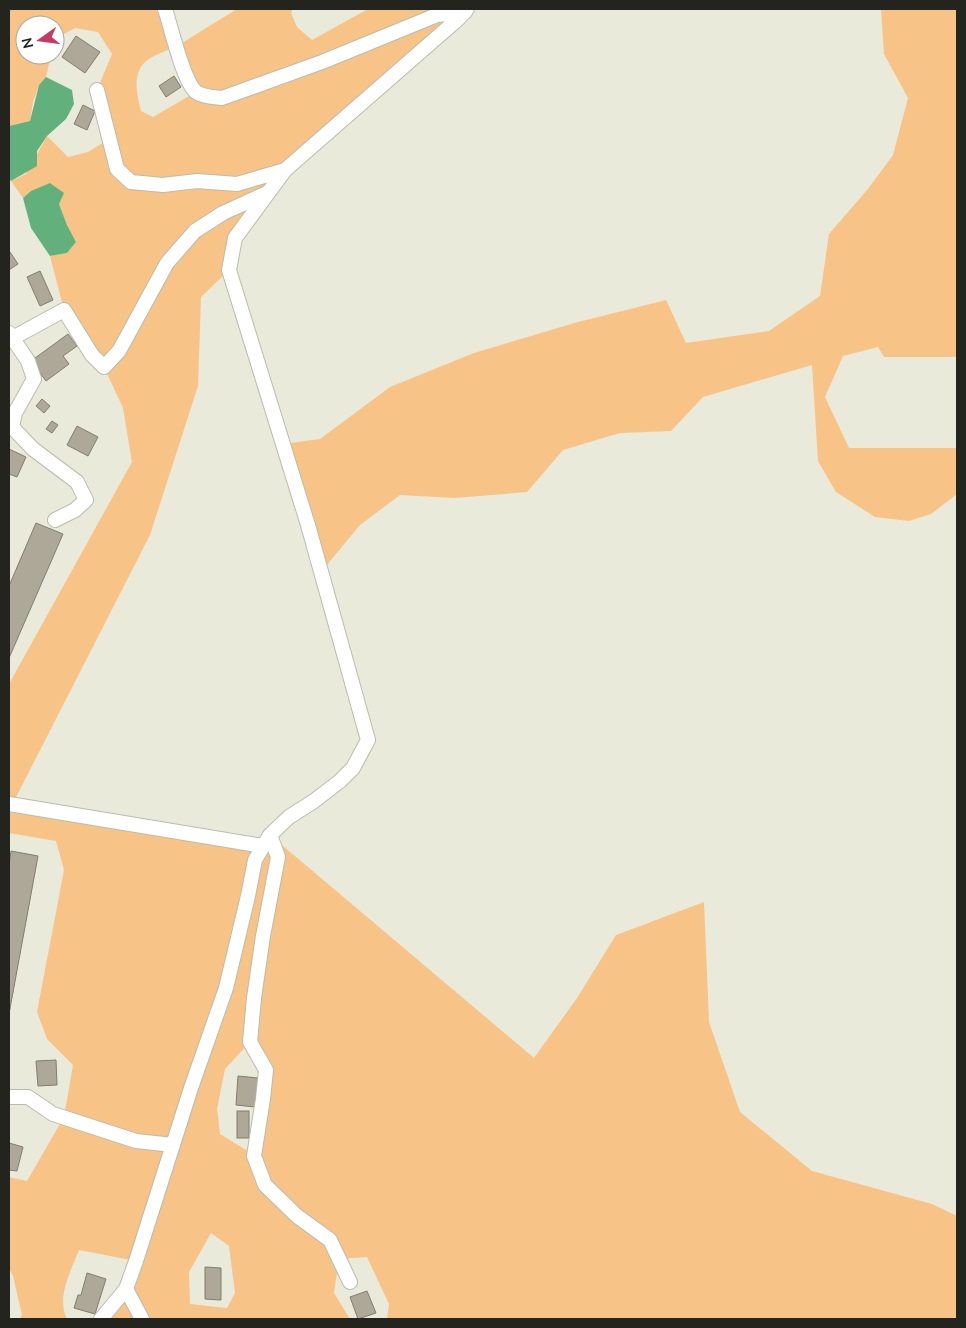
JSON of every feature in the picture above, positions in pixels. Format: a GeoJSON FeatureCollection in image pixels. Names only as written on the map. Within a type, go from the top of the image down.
{"type":"FeatureCollection","features":[{"type":"Feature","properties":{"kind":"street"},"geometry":{"type":"LineString","coordinates":[[165,9],[186,78],[196,92],[222,98],[322,62],[437,15],[466,10]]}},
{"type":"Feature","properties":{"kind":"street"},"geometry":{"type":"LineString","coordinates":[[101,1319],[126,1289],[191,1088],[226,988],[248,896],[254,860],[266,841],[289,816],[340,781],[352,768],[368,740],[308,525],[229,270],[236,238],[285,170],[466,10]]}},
{"type":"Feature","properties":{"kind":"street"},"geometry":{"type":"LineString","coordinates":[[97,90],[117,169],[131,182],[163,185],[197,181],[237,184],[285,170]]}},
{"type":"Feature","properties":{"kind":"street"},"geometry":{"type":"LineString","coordinates":[[55,520],[75,510],[86,500],[77,482],[32,449],[12,427],[15,413],[34,379],[28,361],[10,337],[64,310],[92,355],[104,367],[119,351],[167,262],[195,231],[223,214],[269,192]]}},
{"type":"Feature","properties":{"kind":"street"},"geometry":{"type":"LineString","coordinates":[[9,804],[266,841],[278,857],[263,936],[250,1042],[266,1070],[254,1156],[264,1185],[297,1216],[330,1240],[350,1282]]}},
{"type":"Feature","properties":{"kind":"street"},"geometry":{"type":"LineString","coordinates":[[9,1097],[28,1097],[53,1114],[136,1141],[173,1145]]}},
{"type":"Feature","properties":{"kind":"street"},"geometry":{"type":"LineString","coordinates":[[126,1289],[142,1319]]}},
{"type":"Feature","properties":{"kind":"shaded area"},"geometry":{"type":"Polygon","coordinates":[[[9,9],[165,9],[177,46],[237,9],[293,9],[291,13],[297,27],[312,40],[368,9],[467,9],[285,170],[235,237],[229,270],[201,297],[198,386],[150,535],[12,805],[263,846],[270,835],[534,1058],[577,998],[616,935],[704,902],[709,1022],[740,1112],[812,1171],[932,1204],[957,1216],[957,1319],[387,1319],[389,1304],[367,1257],[339,1259],[334,1293],[350,1319],[101,1319],[136,1261],[79,1250],[64,1293],[64,1311],[67,1319],[20,1319],[22,1315],[13,1276],[9,1268],[9,1177],[27,1181],[64,1117],[73,1065],[47,1039],[37,1012],[64,870],[56,841],[9,833],[9,684],[132,462],[123,408],[104,367],[64,310],[50,256],[67,253],[76,242],[59,204],[31,191],[23,198],[11,181],[26,174],[47,136],[68,157],[88,152],[109,139],[97,90],[112,54],[98,32],[75,28],[65,34],[65,15],[15,15],[15,65],[49,65],[46,77],[39,85],[33,102],[30,121],[9,126],[9,9]],[[177,46],[145,62],[138,73],[137,92],[141,111],[153,117],[196,92],[177,46]],[[250,1042],[225,1069],[217,1109],[220,1134],[254,1155],[266,1070],[250,1042]],[[211,1233],[189,1272],[190,1304],[227,1308],[235,1293],[229,1246],[211,1233]]]}},
{"type":"Feature","properties":{"kind":"shaded area"},"geometry":{"type":"Polygon","coordinates":[[[881,9],[957,9],[957,357],[884,357],[878,347],[843,356],[825,397],[849,448],[957,448],[957,494],[931,514],[909,521],[875,517],[836,492],[818,461],[812,365],[703,397],[671,431],[620,433],[563,450],[527,492],[454,498],[400,495],[360,525],[321,572],[283,444],[320,439],[390,387],[474,353],[578,322],[666,300],[686,343],[769,331],[820,296],[829,234],[868,189],[893,155],[908,98],[884,54],[881,9]]]}},
{"type":"Feature","properties":{"kind":"shaded area"},"geometry":{"type":"Polygon","coordinates":[[[46,77],[72,90],[74,104],[66,119],[47,136],[37,151],[37,166],[11,181],[9,179],[9,126],[30,121],[39,85],[46,77]]]}},
{"type":"Feature","properties":{"kind":"shaded area"},"geometry":{"type":"Polygon","coordinates":[[[50,183],[64,193],[59,204],[76,242],[67,253],[50,256],[31,228],[23,198],[31,191],[50,183]]]}},
{"type":"Feature","properties":{"kind":"building"},"geometry":{"type":"Polygon","coordinates":[[[76,36],[100,52],[85,73],[65,59],[65,52],[76,36]]]}},
{"type":"Feature","properties":{"kind":"building"},"geometry":{"type":"Polygon","coordinates":[[[174,76],[181,87],[166,97],[159,86],[174,76]]]}},
{"type":"Feature","properties":{"kind":"building"},"geometry":{"type":"Polygon","coordinates":[[[83,105],[95,111],[87,130],[74,124],[83,105]]]}},
{"type":"Feature","properties":{"kind":"building"},"geometry":{"type":"Polygon","coordinates":[[[9,253],[18,264],[9,270],[9,253]]]}},
{"type":"Feature","properties":{"kind":"building"},"geometry":{"type":"Polygon","coordinates":[[[40,271],[53,300],[40,306],[27,277],[40,271]]]}},
{"type":"Feature","properties":{"kind":"building"},"geometry":{"type":"Polygon","coordinates":[[[68,334],[77,346],[63,356],[69,364],[46,381],[31,361],[68,334]]]}},
{"type":"Feature","properties":{"kind":"building"},"geometry":{"type":"Polygon","coordinates":[[[42,399],[50,406],[44,413],[36,406],[42,399]]]}},
{"type":"Feature","properties":{"kind":"building"},"geometry":{"type":"Polygon","coordinates":[[[52,421],[58,425],[52,433],[46,429],[52,421]]]}},
{"type":"Feature","properties":{"kind":"building"},"geometry":{"type":"Polygon","coordinates":[[[77,426],[98,437],[88,456],[67,445],[77,426]]]}},
{"type":"Feature","properties":{"kind":"building"},"geometry":{"type":"Polygon","coordinates":[[[9,449],[26,457],[17,477],[9,474],[9,449]]]}},
{"type":"Feature","properties":{"kind":"building"},"geometry":{"type":"Polygon","coordinates":[[[36,523],[63,534],[9,658],[9,586],[36,523]]]}},
{"type":"Feature","properties":{"kind":"building"},"geometry":{"type":"Polygon","coordinates":[[[11,851],[38,856],[9,1014],[9,866],[11,851]]]}},
{"type":"Feature","properties":{"kind":"building"},"geometry":{"type":"Polygon","coordinates":[[[56,1060],[57,1085],[38,1086],[36,1061],[56,1060]]]}},
{"type":"Feature","properties":{"kind":"building"},"geometry":{"type":"Polygon","coordinates":[[[238,1076],[258,1078],[255,1107],[236,1105],[238,1076]]]}},
{"type":"Feature","properties":{"kind":"building"},"geometry":{"type":"Polygon","coordinates":[[[237,1111],[249,1111],[249,1138],[237,1138],[237,1111]]]}},
{"type":"Feature","properties":{"kind":"building"},"geometry":{"type":"Polygon","coordinates":[[[9,1143],[23,1147],[17,1171],[9,1170],[9,1143]]]}},
{"type":"Feature","properties":{"kind":"building"},"geometry":{"type":"Polygon","coordinates":[[[205,1267],[221,1268],[221,1300],[205,1299],[205,1267]]]}},
{"type":"Feature","properties":{"kind":"building"},"geometry":{"type":"Polygon","coordinates":[[[87,1273],[106,1279],[95,1314],[74,1308],[78,1295],[81,1295],[87,1273]]]}},
{"type":"Feature","properties":{"kind":"building"},"geometry":{"type":"Polygon","coordinates":[[[367,1291],[376,1313],[358,1319],[350,1297],[367,1291]]]}}]}
